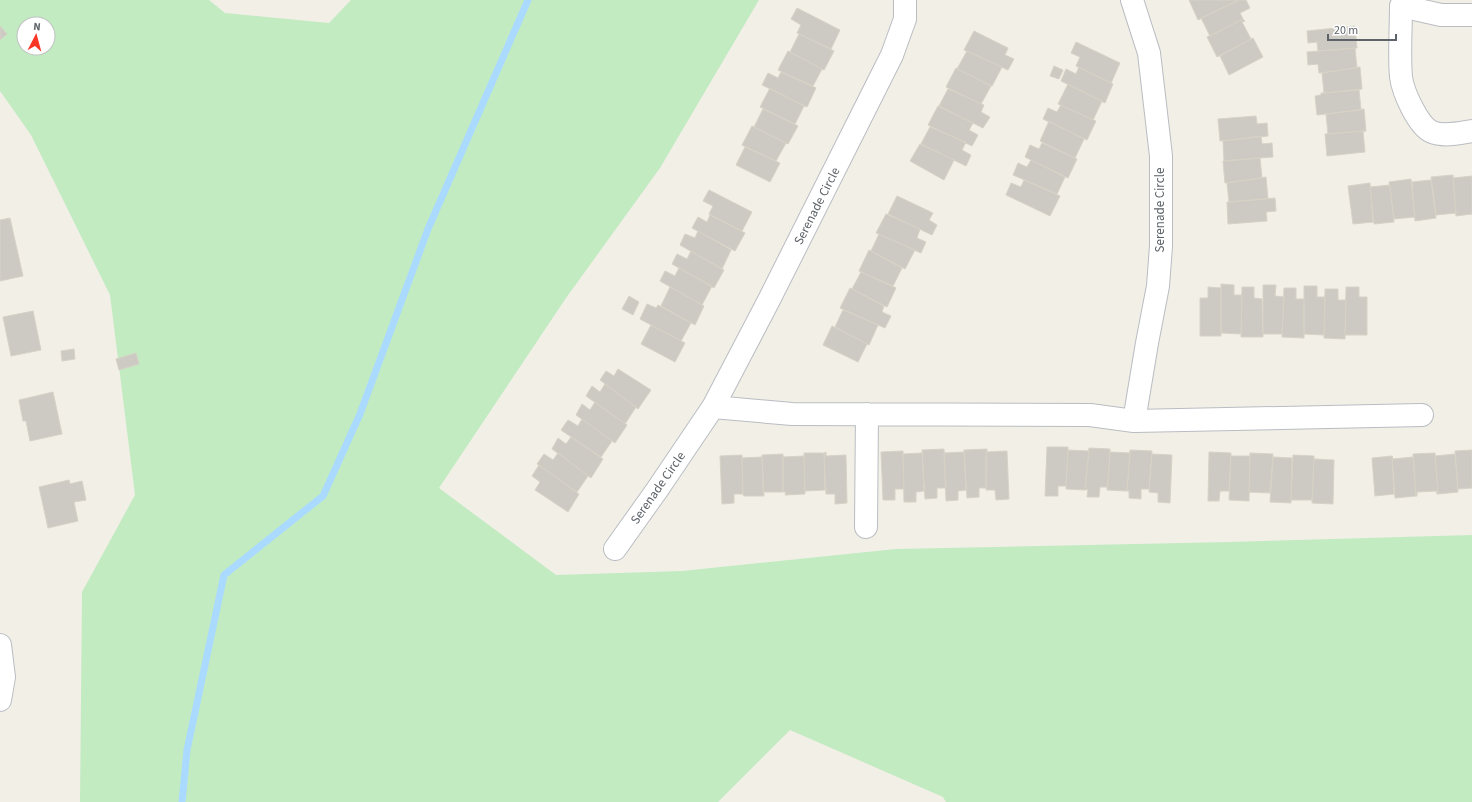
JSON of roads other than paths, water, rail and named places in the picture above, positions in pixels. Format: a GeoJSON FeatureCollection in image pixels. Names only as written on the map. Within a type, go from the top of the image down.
{"type":"FeatureCollection","features":[{"type":"Feature","properties":{"kind":"street","name":"Serenade Circle"},"geometry":{"type":"LineString","coordinates":[[615,549],[713,407],[769,300],[892,55],[905,19],[905,0]]}},
{"type":"Feature","properties":{"kind":"street","name":"Serenade Circle"},"geometry":{"type":"LineString","coordinates":[[1132,0],[1150,53],[1161,156],[1161,246],[1158,286],[1146,343],[1134,421]]}},
{"type":"Feature","properties":{"kind":"street"},"geometry":{"type":"LineString","coordinates":[[1472,15],[1442,15],[1401,3],[1401,79],[1411,107],[1417,117],[1431,132],[1448,134],[1472,131]]}},
{"type":"Feature","properties":{"kind":"street"},"geometry":{"type":"LineString","coordinates":[[713,407],[792,414],[1090,415],[1134,421],[1422,415]]}},
{"type":"Feature","properties":{"kind":"street"},"geometry":{"type":"LineString","coordinates":[[866,527],[867,414]]}},
{"type":"Feature","properties":{"kind":"street"},"geometry":{"type":"LineString","coordinates":[[0,645],[4,677],[0,700]]}},
{"type":"Feature","properties":{"kind":"waterway"},"geometry":{"type":"LineString","coordinates":[[182,802],[187,750],[224,575],[323,496],[360,414],[428,229],[528,0]]}}]}
